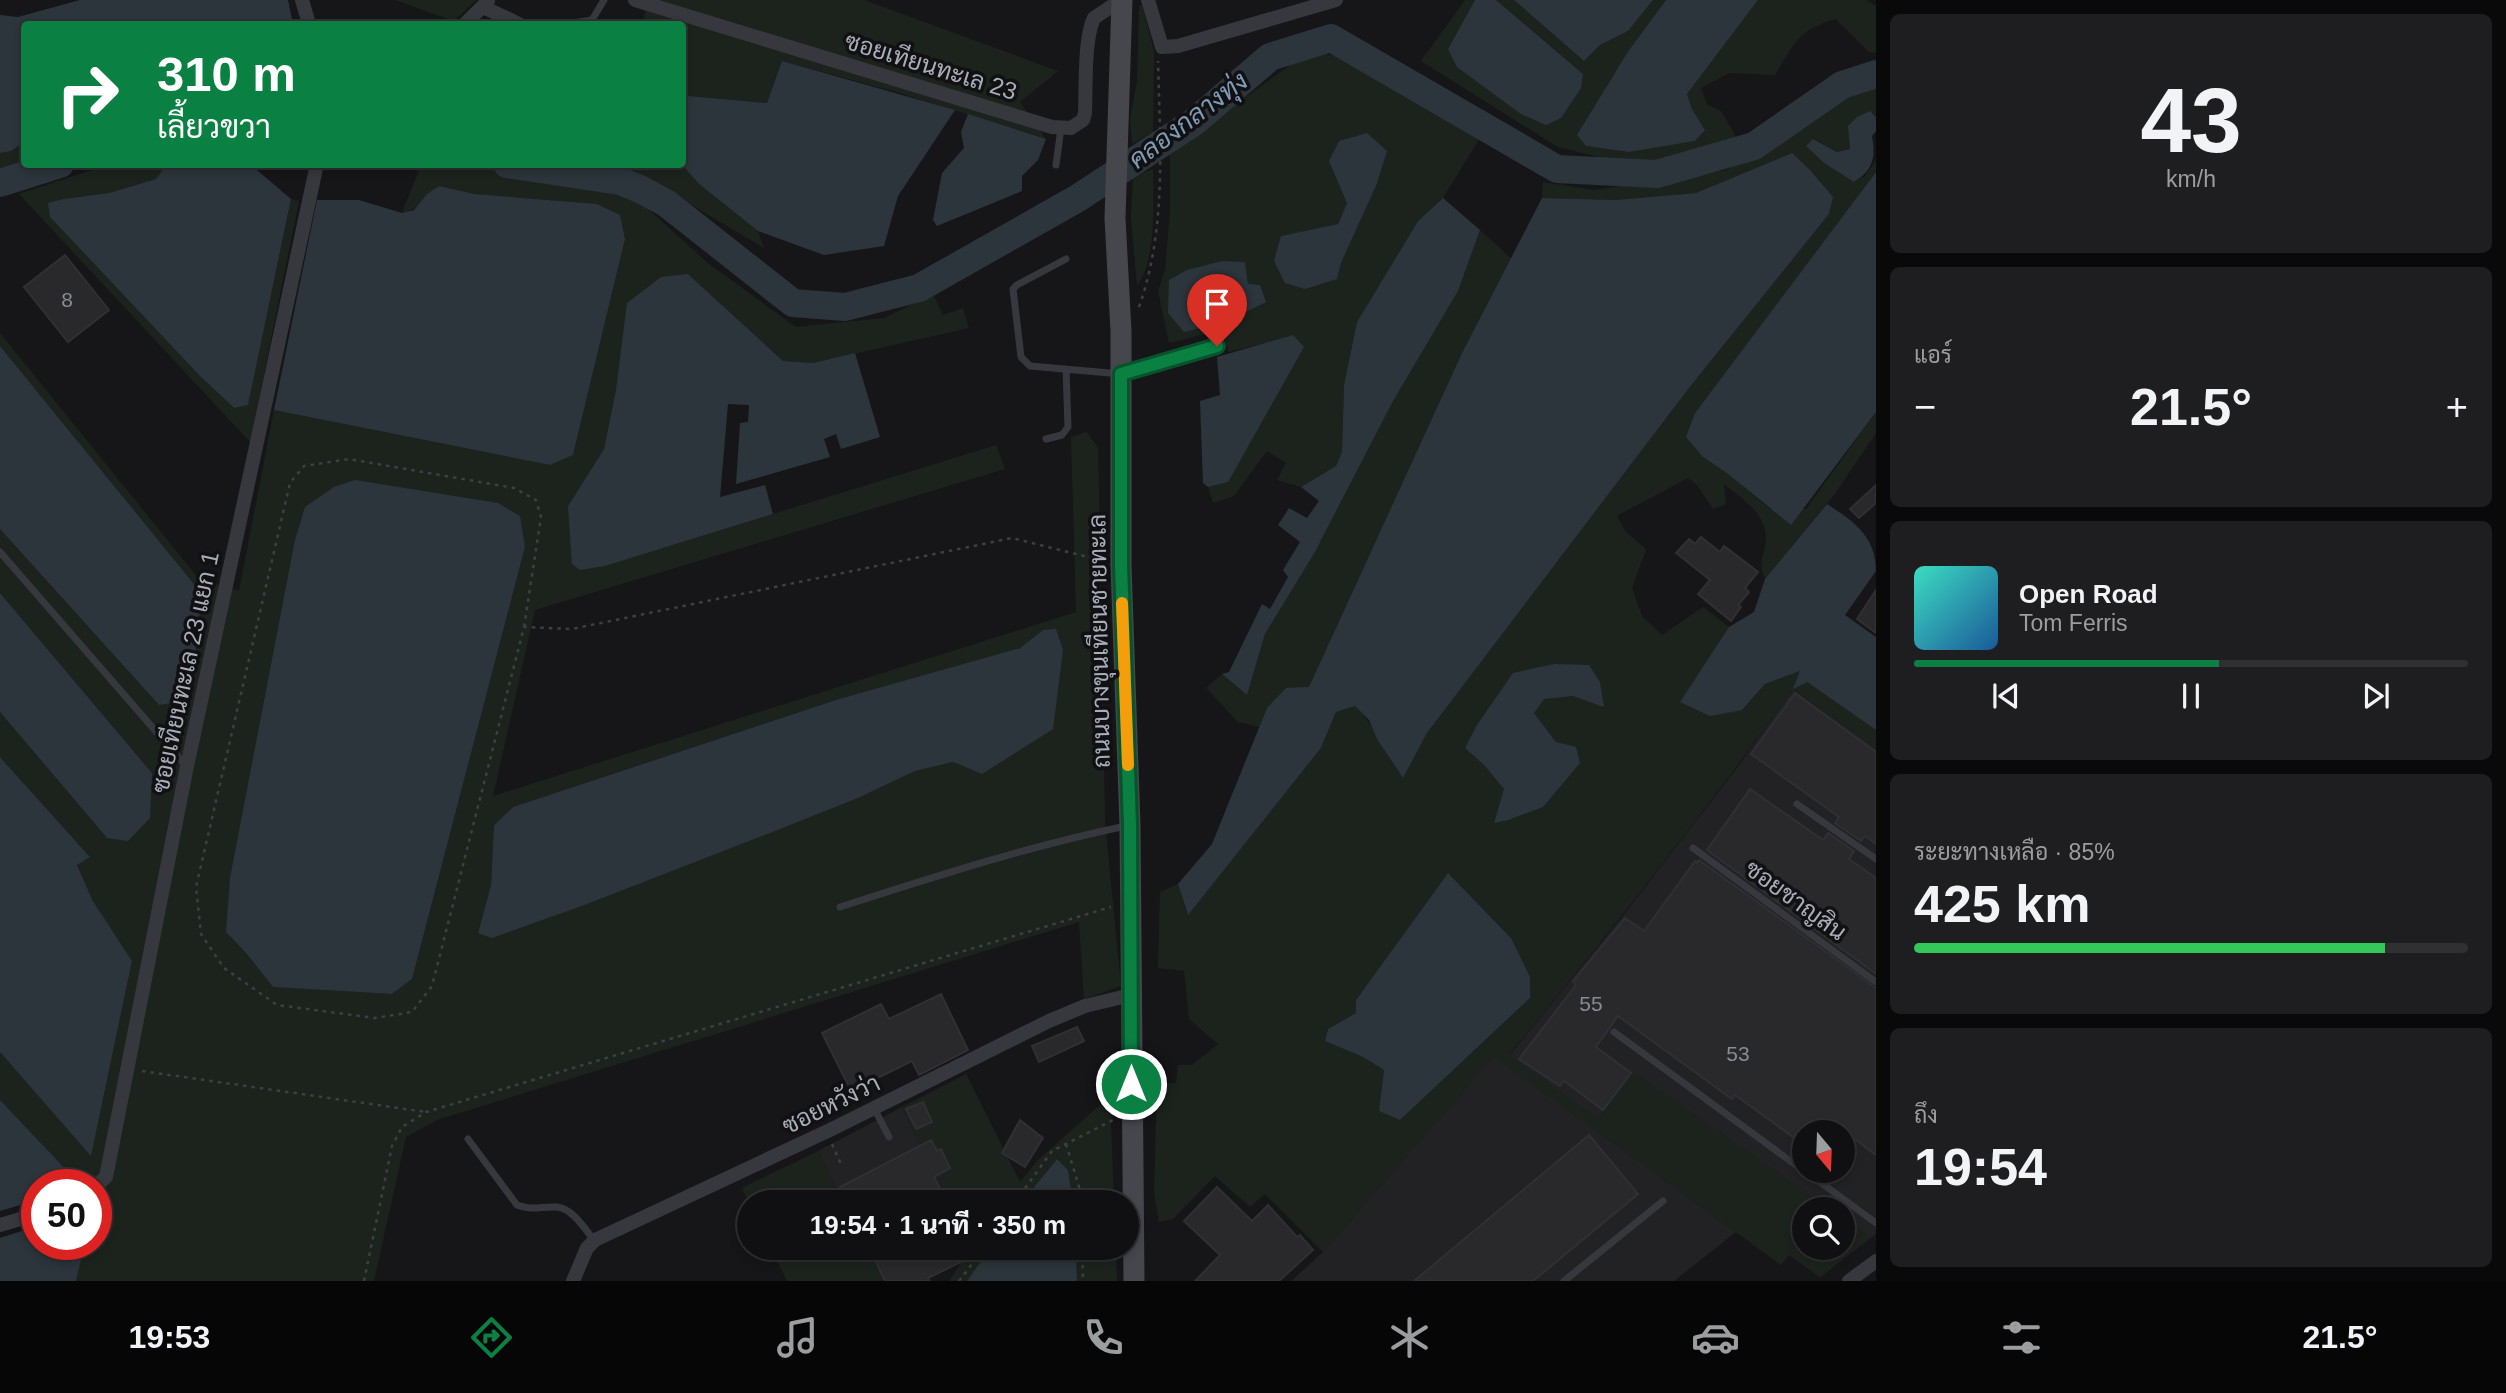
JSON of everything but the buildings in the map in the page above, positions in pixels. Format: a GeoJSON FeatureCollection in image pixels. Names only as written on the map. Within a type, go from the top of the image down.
{"type":"FeatureCollection","features":[{"type":"Feature","properties":{"kind":"main road","name":"ถนนบางขุนเทียนชายทะเล"},"geometry":{"type":"LineString","coordinates":[[1121,0],[1115,218],[1121,374],[1121,565],[1130,825],[1134,1281]]}},
{"type":"Feature","properties":{"kind":"street"},"geometry":{"type":"LineString","coordinates":[[302,0],[308,21]]}},
{"type":"Feature","properties":{"kind":"street","name":"ซอยเทียนทะเล 23"},"geometry":{"type":"LineString","coordinates":[[635,0],[1061,127]]}},
{"type":"Feature","properties":{"kind":"street"},"geometry":{"type":"LineString","coordinates":[[1061,127],[1071,128],[1078,125],[1085,113],[1091,22],[1121,0]]}},
{"type":"Feature","properties":{"kind":"street"},"geometry":{"type":"LineString","coordinates":[[1149,0],[1162,47],[1178,46],[1336,0]]}},
{"type":"Feature","properties":{"kind":"street"},"geometry":{"type":"LineString","coordinates":[[468,21],[486,4],[514,21]]}},
{"type":"Feature","properties":{"kind":"street","name":"ซอยเทียนทะเล 23 แยก 1"},"geometry":{"type":"LineString","coordinates":[[108,1169],[187,766],[316,168]]}},
{"type":"Feature","properties":{"kind":"street","name":"ซอยหวังว่า"},"geometry":{"type":"LineString","coordinates":[[595,1240],[826,1132],[1049,1021],[1085,1006],[1131,995]]}},
{"type":"Feature","properties":{"kind":"street"},"geometry":{"type":"LineString","coordinates":[[0,1225],[21,1219]]}},
{"type":"Feature","properties":{"kind":"street"},"geometry":{"type":"LineString","coordinates":[[573,1281],[587,1248],[595,1240]]}},
{"type":"Feature","properties":{"kind":"street"},"geometry":{"type":"LineString","coordinates":[[1849,1281],[1876,1261]]}},
{"type":"Feature","properties":{"kind":"lane"},"geometry":{"type":"LineString","coordinates":[[586,21],[592,20],[604,0]]}},
{"type":"Feature","properties":{"kind":"lane"},"geometry":{"type":"LineString","coordinates":[[1056,165],[1061,127]]}},
{"type":"Feature","properties":{"kind":"lane"},"geometry":{"type":"LineString","coordinates":[[1066,259],[1013,289],[1021,357],[1030,366],[1121,374],[1217,346]]}},
{"type":"Feature","properties":{"kind":"lane"},"geometry":{"type":"LineString","coordinates":[[1046,439],[1062,435],[1068,427],[1066,369]]}},
{"type":"Feature","properties":{"kind":"lane"},"geometry":{"type":"LineString","coordinates":[[0,552],[187,766]]}},
{"type":"Feature","properties":{"kind":"lane"},"geometry":{"type":"LineString","coordinates":[[1797,804],[1876,859]]}},
{"type":"Feature","properties":{"kind":"lane"},"geometry":{"type":"LineString","coordinates":[[840,907],[1080,835],[1130,825]]}},
{"type":"Feature","properties":{"kind":"lane","name":"ซอยชาญสิน"},"geometry":{"type":"LineString","coordinates":[[1693,848],[1876,982]]}},
{"type":"Feature","properties":{"kind":"lane"},"geometry":{"type":"LineString","coordinates":[[1614,1032],[1792,1162]]}},
{"type":"Feature","properties":{"kind":"lane"},"geometry":{"type":"LineString","coordinates":[[874,1108],[889,1137]]}},
{"type":"Feature","properties":{"kind":"lane"},"geometry":{"type":"LineString","coordinates":[[468,1139],[517,1205],[527,1209],[558,1206],[578,1220],[595,1240]]}},
{"type":"Feature","properties":{"kind":"lane"},"geometry":{"type":"LineString","coordinates":[[1821,1183],[1876,1223]]}},
{"type":"Feature","properties":{"kind":"lane"},"geometry":{"type":"LineString","coordinates":[[1564,1281],[1663,1201]]}},
{"type":"Feature","properties":{"kind":"path"},"geometry":{"type":"LineString","coordinates":[[1159,189],[1161,116]]}},
{"type":"Feature","properties":{"kind":"path"},"geometry":{"type":"LineString","coordinates":[[349,459],[514,488],[536,500],[541,517],[524,627],[432,986],[412,1012],[375,1018],[277,1005],[224,968],[201,934],[196,887],[290,482],[304,466],[349,459]]}},
{"type":"Feature","properties":{"kind":"path"},"geometry":{"type":"LineString","coordinates":[[524,627],[572,629],[1012,538],[1121,565]]}},
{"type":"Feature","properties":{"kind":"path"},"geometry":{"type":"LineString","coordinates":[[364,1281],[392,1146],[402,1127],[426,1112],[1130,901]]}},
{"type":"Feature","properties":{"kind":"path"},"geometry":{"type":"LineString","coordinates":[[127,1069],[426,1112]]}},
{"type":"Feature","properties":{"kind":"path"},"geometry":{"type":"LineString","coordinates":[[1024,1190],[1052,1151],[1132,1110]]}},
{"type":"Feature","properties":{"kind":"path"},"geometry":{"type":"LineString","coordinates":[[826,1132],[841,1164]]}},
{"type":"Feature","properties":{"kind":"path"},"geometry":{"type":"LineString","coordinates":[[1066,1144],[1080,1190]]}},
{"type":"Feature","properties":{"kind":"path"},"geometry":{"type":"LineString","coordinates":[[959,1281],[975,1260]]}},
{"type":"Feature","properties":{"kind":"path"},"geometry":{"type":"LineString","coordinates":[[1082,1260],[1083,1281]]}},
{"type":"Feature","properties":{"kind":"shaded area"},"geometry":{"type":"Polygon","coordinates":[[[80,0],[288,0],[292,21],[21,21],[21,144],[11,151],[0,153],[0,15],[18,17],[80,0]]]}},
{"type":"Feature","properties":{"kind":"shaded area"},"geometry":{"type":"Polygon","coordinates":[[[395,0],[476,0],[454,21],[395,0]]]}},
{"type":"Feature","properties":{"kind":"shaded area"},"geometry":{"type":"Polygon","coordinates":[[[647,0],[864,0],[1058,71],[1020,102],[1046,139],[900,93],[782,61],[767,103],[686,97],[686,21],[644,21],[647,0]]]}},
{"type":"Feature","properties":{"kind":"shaded area"},"geometry":{"type":"Polygon","coordinates":[[[1465,0],[1475,0],[1448,49],[1583,74],[1496,0],[1514,0],[1584,61],[1600,45],[1628,31],[1653,0],[1666,0],[1629,50],[1586,146],[1629,152],[1695,141],[1705,130],[1692,109],[1687,94],[1758,0],[1866,0],[1876,6],[1876,53],[1869,52],[1836,19],[1823,23],[1798,39],[1775,75],[1729,73],[1701,88],[1707,104],[1721,111],[1738,140],[1702,153],[1638,163],[1607,159],[1558,147],[1421,61],[1465,0]]]}},
{"type":"Feature","properties":{"kind":"shaded area"},"geometry":{"type":"Polygon","coordinates":[[[1475,0],[1496,0],[1583,74],[1581,88],[1561,118],[1546,125],[1521,114],[1457,67],[1448,49],[1475,0]]]}},
{"type":"Feature","properties":{"kind":"shaded area"},"geometry":{"type":"Polygon","coordinates":[[[1514,0],[1653,0],[1628,31],[1600,45],[1584,61],[1514,0]]]}},
{"type":"Feature","properties":{"kind":"shaded area"},"geometry":{"type":"Polygon","coordinates":[[[1666,0],[1758,0],[1687,94],[1692,109],[1705,130],[1695,141],[1629,152],[1586,146],[1577,135],[1629,50],[1666,0]]]}},
{"type":"Feature","properties":{"kind":"shaded area"},"geometry":{"type":"Polygon","coordinates":[[[1142,5],[1154,51],[1153,132],[1132,144],[1130,119],[1137,81],[1139,6],[1142,5]]]}},
{"type":"Feature","properties":{"kind":"shaded area"},"geometry":{"type":"Polygon","coordinates":[[[1310,51],[1341,57],[1481,136],[1443,198],[1418,221],[1357,322],[1344,385],[1342,452],[1336,466],[1301,487],[1277,480],[1286,463],[1267,451],[1234,496],[1213,503],[1208,487],[1228,482],[1293,336],[1229,352],[1221,330],[1169,343],[1158,291],[1165,270],[1170,211],[1170,151],[1310,51]],[[1376,186],[1347,203],[1338,224],[1281,236],[1337,279],[1341,263],[1376,186]],[[1222,261],[1187,270],[1248,284],[1245,262],[1222,261]]]}},
{"type":"Feature","properties":{"kind":"shaded area"},"geometry":{"type":"Polygon","coordinates":[[[782,61],[955,110],[898,196],[884,246],[824,255],[758,231],[699,184],[685,168],[686,97],[767,103],[782,61]]]}},
{"type":"Feature","properties":{"kind":"shaded area"},"geometry":{"type":"Polygon","coordinates":[[[1876,86],[1876,117],[1870,111],[1851,148],[1837,152],[1814,139],[1806,146],[1824,163],[1854,182],[1865,176],[1876,160],[1876,172],[1695,413],[1703,457],[1770,509],[1806,509],[1876,412],[1876,433],[1834,495],[1765,579],[1762,561],[1766,535],[1761,519],[1724,484],[1726,504],[1713,509],[1697,485],[1688,478],[1617,516],[1626,532],[1646,549],[1632,588],[1642,616],[1662,635],[1703,607],[1729,627],[1681,702],[1742,710],[1765,684],[1800,671],[1807,682],[1876,730],[1876,748],[1793,689],[1654,875],[1509,1055],[1598,1119],[1634,1072],[1814,1197],[1792,1197],[1792,1257],[1789,1255],[1781,1265],[1494,1057],[1323,1252],[1265,1194],[1250,1207],[1215,1176],[1173,1219],[1159,1222],[1154,1193],[1157,1083],[1176,1083],[1178,1065],[1192,1065],[1218,1044],[1189,1019],[1184,971],[1158,968],[1160,892],[1178,884],[1187,914],[1321,748],[1336,712],[1355,706],[1369,722],[1403,777],[1427,733],[1689,388],[1829,214],[1832,197],[1810,170],[1791,153],[1696,193],[1615,200],[1542,198],[1543,182],[1594,190],[1726,170],[1780,143],[1845,97],[1876,86]],[[1513,673],[1465,748],[1505,789],[1494,822],[1556,742],[1534,713],[1544,698],[1573,696],[1513,673]],[[1448,873],[1356,1000],[1356,1013],[1328,1029],[1325,1041],[1363,1057],[1384,1070],[1379,1111],[1400,1120],[1530,998],[1511,938],[1448,873]]]}},
{"type":"Feature","properties":{"kind":"shaded area"},"geometry":{"type":"Polygon","coordinates":[[[1870,111],[1876,117],[1876,131],[1872,136],[1872,163],[1854,182],[1824,163],[1806,146],[1813,139],[1837,152],[1850,149],[1848,126],[1857,117],[1870,111]]]}},
{"type":"Feature","properties":{"kind":"shaded area"},"geometry":{"type":"Polygon","coordinates":[[[968,114],[1046,139],[1038,160],[1022,176],[1022,191],[937,226],[933,220],[942,173],[964,148],[961,132],[968,114]]]}},
{"type":"Feature","properties":{"kind":"shaded area"},"geometry":{"type":"Polygon","coordinates":[[[1367,133],[1387,151],[1376,186],[1341,263],[1337,279],[1305,289],[1285,283],[1274,261],[1281,236],[1338,224],[1347,203],[1329,161],[1339,141],[1367,133]]]}},
{"type":"Feature","properties":{"kind":"shaded area"},"geometry":{"type":"Polygon","coordinates":[[[21,144],[21,168],[25,168],[0,175],[0,153],[11,151],[21,144]]]}},
{"type":"Feature","properties":{"kind":"shaded area"},"geometry":{"type":"Polygon","coordinates":[[[1792,153],[1833,197],[1829,214],[1689,388],[1427,733],[1403,778],[1377,739],[1369,720],[1355,706],[1336,712],[1321,748],[1188,915],[1178,884],[1212,844],[1267,708],[1286,688],[1309,687],[1462,353],[1542,198],[1615,200],[1696,193],[1792,153]]]}},
{"type":"Feature","properties":{"kind":"shaded area"},"geometry":{"type":"Polygon","coordinates":[[[98,168],[165,168],[156,179],[109,193],[49,203],[50,217],[200,376],[234,408],[248,404],[291,199],[299,201],[250,442],[19,194],[98,168]]]}},
{"type":"Feature","properties":{"kind":"shaded area"},"geometry":{"type":"Polygon","coordinates":[[[164,168],[255,168],[291,199],[248,405],[234,408],[200,376],[50,217],[48,203],[109,193],[156,179],[164,168]]]}},
{"type":"Feature","properties":{"kind":"shaded area"},"geometry":{"type":"Polygon","coordinates":[[[420,168],[485,168],[635,197],[709,264],[796,327],[884,318],[933,294],[943,315],[963,308],[969,328],[813,363],[783,361],[688,274],[616,390],[604,449],[568,506],[605,566],[996,445],[1005,469],[535,610],[493,796],[1076,612],[1071,437],[1087,432],[1098,448],[1105,822],[1121,986],[1084,999],[1079,922],[437,1120],[406,1137],[374,1281],[76,1281],[81,1260],[112,1260],[112,1169],[64,1169],[0,1100],[0,1052],[91,1155],[132,961],[93,901],[77,864],[90,857],[0,757],[0,712],[107,838],[152,773],[0,593],[0,529],[159,705],[173,703],[193,673],[201,601],[194,584],[0,346],[0,333],[199,579],[239,591],[274,410],[550,465],[573,455],[625,239],[620,215],[597,204],[475,194],[439,186],[418,206],[402,213],[420,168]],[[519,516],[226,932],[273,987],[392,994],[412,979],[525,547],[519,516]],[[1043,630],[1020,648],[839,699],[513,807],[494,825],[491,885],[478,933],[587,904],[858,798],[915,771],[953,762],[982,774],[1043,630]]]}},
{"type":"Feature","properties":{"kind":"shaded area"},"geometry":{"type":"Polygon","coordinates":[[[591,168],[685,168],[699,184],[758,231],[764,248],[668,191],[591,168]]]}},
{"type":"Feature","properties":{"kind":"shaded area"},"geometry":{"type":"Polygon","coordinates":[[[1153,169],[1151,246],[1148,261],[1137,286],[1131,219],[1133,177],[1153,169]]]}},
{"type":"Feature","properties":{"kind":"shaded area"},"geometry":{"type":"Polygon","coordinates":[[[1876,172],[1876,412],[1791,525],[1703,457],[1686,437],[1695,413],[1876,172]]]}},
{"type":"Feature","properties":{"kind":"shaded area"},"geometry":{"type":"Polygon","coordinates":[[[439,186],[475,194],[597,204],[620,215],[625,239],[573,455],[550,465],[274,410],[317,200],[359,200],[402,213],[414,210],[427,194],[439,186]]]}},
{"type":"Feature","properties":{"kind":"shaded area"},"geometry":{"type":"Polygon","coordinates":[[[1443,198],[1480,230],[1458,291],[1392,403],[1315,552],[1265,634],[1247,695],[1222,674],[1229,672],[1262,604],[1270,609],[1288,577],[1283,570],[1300,542],[1278,525],[1289,508],[1307,518],[1319,501],[1301,487],[1336,466],[1342,452],[1344,385],[1357,322],[1418,221],[1443,198]]]}},
{"type":"Feature","properties":{"kind":"shaded area"},"geometry":{"type":"Polygon","coordinates":[[[1480,230],[1511,258],[1462,353],[1309,688],[1267,708],[1259,727],[1238,722],[1206,688],[1222,674],[1247,695],[1265,634],[1315,552],[1392,403],[1458,291],[1480,230]]]}},
{"type":"Feature","properties":{"kind":"shaded area"},"geometry":{"type":"Polygon","coordinates":[[[1222,261],[1245,262],[1248,284],[1260,285],[1266,302],[1226,322],[1184,332],[1168,313],[1169,280],[1187,270],[1222,261]]]}},
{"type":"Feature","properties":{"kind":"shaded area"},"geometry":{"type":"Polygon","coordinates":[[[688,274],[783,361],[813,363],[855,353],[880,437],[841,449],[836,434],[824,439],[830,457],[736,484],[740,423],[748,422],[749,405],[728,404],[720,497],[765,485],[773,514],[605,566],[580,570],[572,564],[568,506],[604,449],[616,390],[627,303],[661,277],[688,274]]]}},
{"type":"Feature","properties":{"kind":"shaded area"},"geometry":{"type":"Polygon","coordinates":[[[1293,335],[1304,347],[1228,482],[1208,487],[1203,483],[1200,401],[1220,395],[1217,357],[1293,335]]]}},
{"type":"Feature","properties":{"kind":"shaded area"},"geometry":{"type":"Polygon","coordinates":[[[0,346],[194,584],[201,601],[193,673],[173,703],[159,705],[0,529],[0,346]]]}},
{"type":"Feature","properties":{"kind":"shaded area"},"geometry":{"type":"Polygon","coordinates":[[[355,480],[498,503],[520,516],[525,547],[412,979],[392,994],[273,987],[226,932],[230,878],[295,540],[305,507],[334,487],[355,480]]]}},
{"type":"Feature","properties":{"kind":"shaded area"},"geometry":{"type":"Polygon","coordinates":[[[1827,504],[1861,531],[1872,548],[1875,559],[1876,571],[1845,615],[1876,637],[1876,730],[1807,682],[1793,689],[1800,671],[1765,684],[1742,710],[1710,716],[1680,702],[1729,627],[1754,612],[1765,579],[1827,504]]]}},
{"type":"Feature","properties":{"kind":"shaded area"},"geometry":{"type":"Polygon","coordinates":[[[0,593],[152,773],[150,818],[128,841],[107,838],[0,712],[0,593]]]}},
{"type":"Feature","properties":{"kind":"shaded area"},"geometry":{"type":"Polygon","coordinates":[[[1056,629],[1063,650],[1053,729],[982,774],[953,762],[915,771],[858,798],[587,904],[492,938],[478,933],[491,885],[494,825],[513,807],[839,699],[1020,648],[1043,630],[1056,629]]]}},
{"type":"Feature","properties":{"kind":"shaded area"},"geometry":{"type":"Polygon","coordinates":[[[1554,664],[1589,665],[1600,682],[1604,707],[1573,696],[1544,699],[1534,713],[1556,742],[1576,747],[1580,763],[1543,807],[1494,823],[1504,789],[1465,748],[1477,725],[1513,673],[1554,664]]]}},
{"type":"Feature","properties":{"kind":"shaded area"},"geometry":{"type":"Polygon","coordinates":[[[1793,689],[1876,748],[1876,1234],[1855,1250],[1855,1197],[1792,1197],[1792,1257],[1509,1056],[1626,912],[1736,769],[1793,689]]]}},
{"type":"Feature","properties":{"kind":"shaded area"},"geometry":{"type":"Polygon","coordinates":[[[0,757],[90,857],[77,865],[93,901],[132,961],[91,1156],[0,1052],[0,757]]]}},
{"type":"Feature","properties":{"kind":"shaded area"},"geometry":{"type":"Polygon","coordinates":[[[1448,873],[1511,938],[1530,977],[1530,998],[1400,1120],[1379,1111],[1384,1070],[1363,1057],[1325,1041],[1328,1029],[1356,1013],[1356,1000],[1448,873]]]}},
{"type":"Feature","properties":{"kind":"shaded area"},"geometry":{"type":"Polygon","coordinates":[[[1494,1056],[1736,1232],[1674,1281],[1291,1281],[1323,1252],[1494,1056]]]}},
{"type":"Feature","properties":{"kind":"shaded area"},"geometry":{"type":"Polygon","coordinates":[[[966,1074],[1020,1182],[1038,1160],[1110,1096],[1114,1190],[1071,1190],[1068,1170],[1057,1159],[1032,1190],[943,1190],[902,1107],[966,1074]]]}},
{"type":"Feature","properties":{"kind":"shaded area"},"geometry":{"type":"Polygon","coordinates":[[[0,1100],[65,1169],[21,1169],[21,1205],[0,1211],[0,1100]]]}},
{"type":"Feature","properties":{"kind":"shaded area"},"geometry":{"type":"Polygon","coordinates":[[[902,1107],[943,1190],[838,1190],[818,1151],[902,1107]]]}},
{"type":"Feature","properties":{"kind":"shaded area"},"geometry":{"type":"Polygon","coordinates":[[[818,1151],[838,1190],[743,1190],[742,1188],[818,1151]]]}},
{"type":"Feature","properties":{"kind":"shaded area"},"geometry":{"type":"Polygon","coordinates":[[[1057,1159],[1068,1170],[1071,1190],[1032,1190],[1057,1159]]]}},
{"type":"Feature","properties":{"kind":"shaded area"},"geometry":{"type":"Polygon","coordinates":[[[1855,1225],[1872,1237],[1855,1250],[1855,1225]]]}},
{"type":"Feature","properties":{"kind":"shaded area"},"geometry":{"type":"Polygon","coordinates":[[[21,1231],[21,1260],[81,1260],[76,1281],[0,1281],[0,1238],[21,1231]]]}},
{"type":"Feature","properties":{"kind":"shaded area"},"geometry":{"type":"Polygon","coordinates":[[[777,1260],[873,1260],[884,1281],[787,1281],[777,1260]]]}},
{"type":"Feature","properties":{"kind":"shaded area"},"geometry":{"type":"Polygon","coordinates":[[[963,1260],[982,1260],[967,1281],[949,1281],[963,1260]]]}},
{"type":"Feature","properties":{"kind":"shaded area"},"geometry":{"type":"Polygon","coordinates":[[[982,1260],[1076,1260],[1077,1281],[967,1281],[982,1260]]]}},
{"type":"Feature","properties":{"kind":"shaded area"},"geometry":{"type":"Polygon","coordinates":[[[1076,1260],[1116,1260],[1117,1281],[1077,1281],[1076,1260]]]}},
{"type":"Feature","properties":{"kind":"shaded area"},"geometry":{"type":"Polygon","coordinates":[[[1796,1260],[1842,1260],[1820,1277],[1796,1260]]]}},
{"type":"Feature","properties":{"kind":"shaded area"},"geometry":{"type":"Polygon","coordinates":[[[1796,1260],[1842,1260],[1820,1277],[1796,1260]]]}},
{"type":"Feature","properties":{"kind":"waterway","name":"คลองกลางทุ่ง"},"geometry":{"type":"LineString","coordinates":[[534,168],[620,181],[640,189],[666,203],[793,303],[845,307],[919,288],[1078,198],[1194,122],[1270,57],[1331,38],[1557,169],[1657,174],[1754,146],[1842,85],[1876,74]]}},
{"type":"Feature","properties":{"kind":"waterway","name":"คลองกลางทุ่ง"},"geometry":{"type":"LineString","coordinates":[[0,183],[47,168]]}},
{"type":"Feature","properties":{"kind":"slow traffic"},"geometry":{"type":"LineString","coordinates":[[1122,603],[1128,765]]}},
{"type":"Feature","properties":{"kind":"route"},"geometry":{"type":"LineString","coordinates":[[1131,1084],[1130,825],[1121,565],[1121,374],[1217,346]]}}]}
